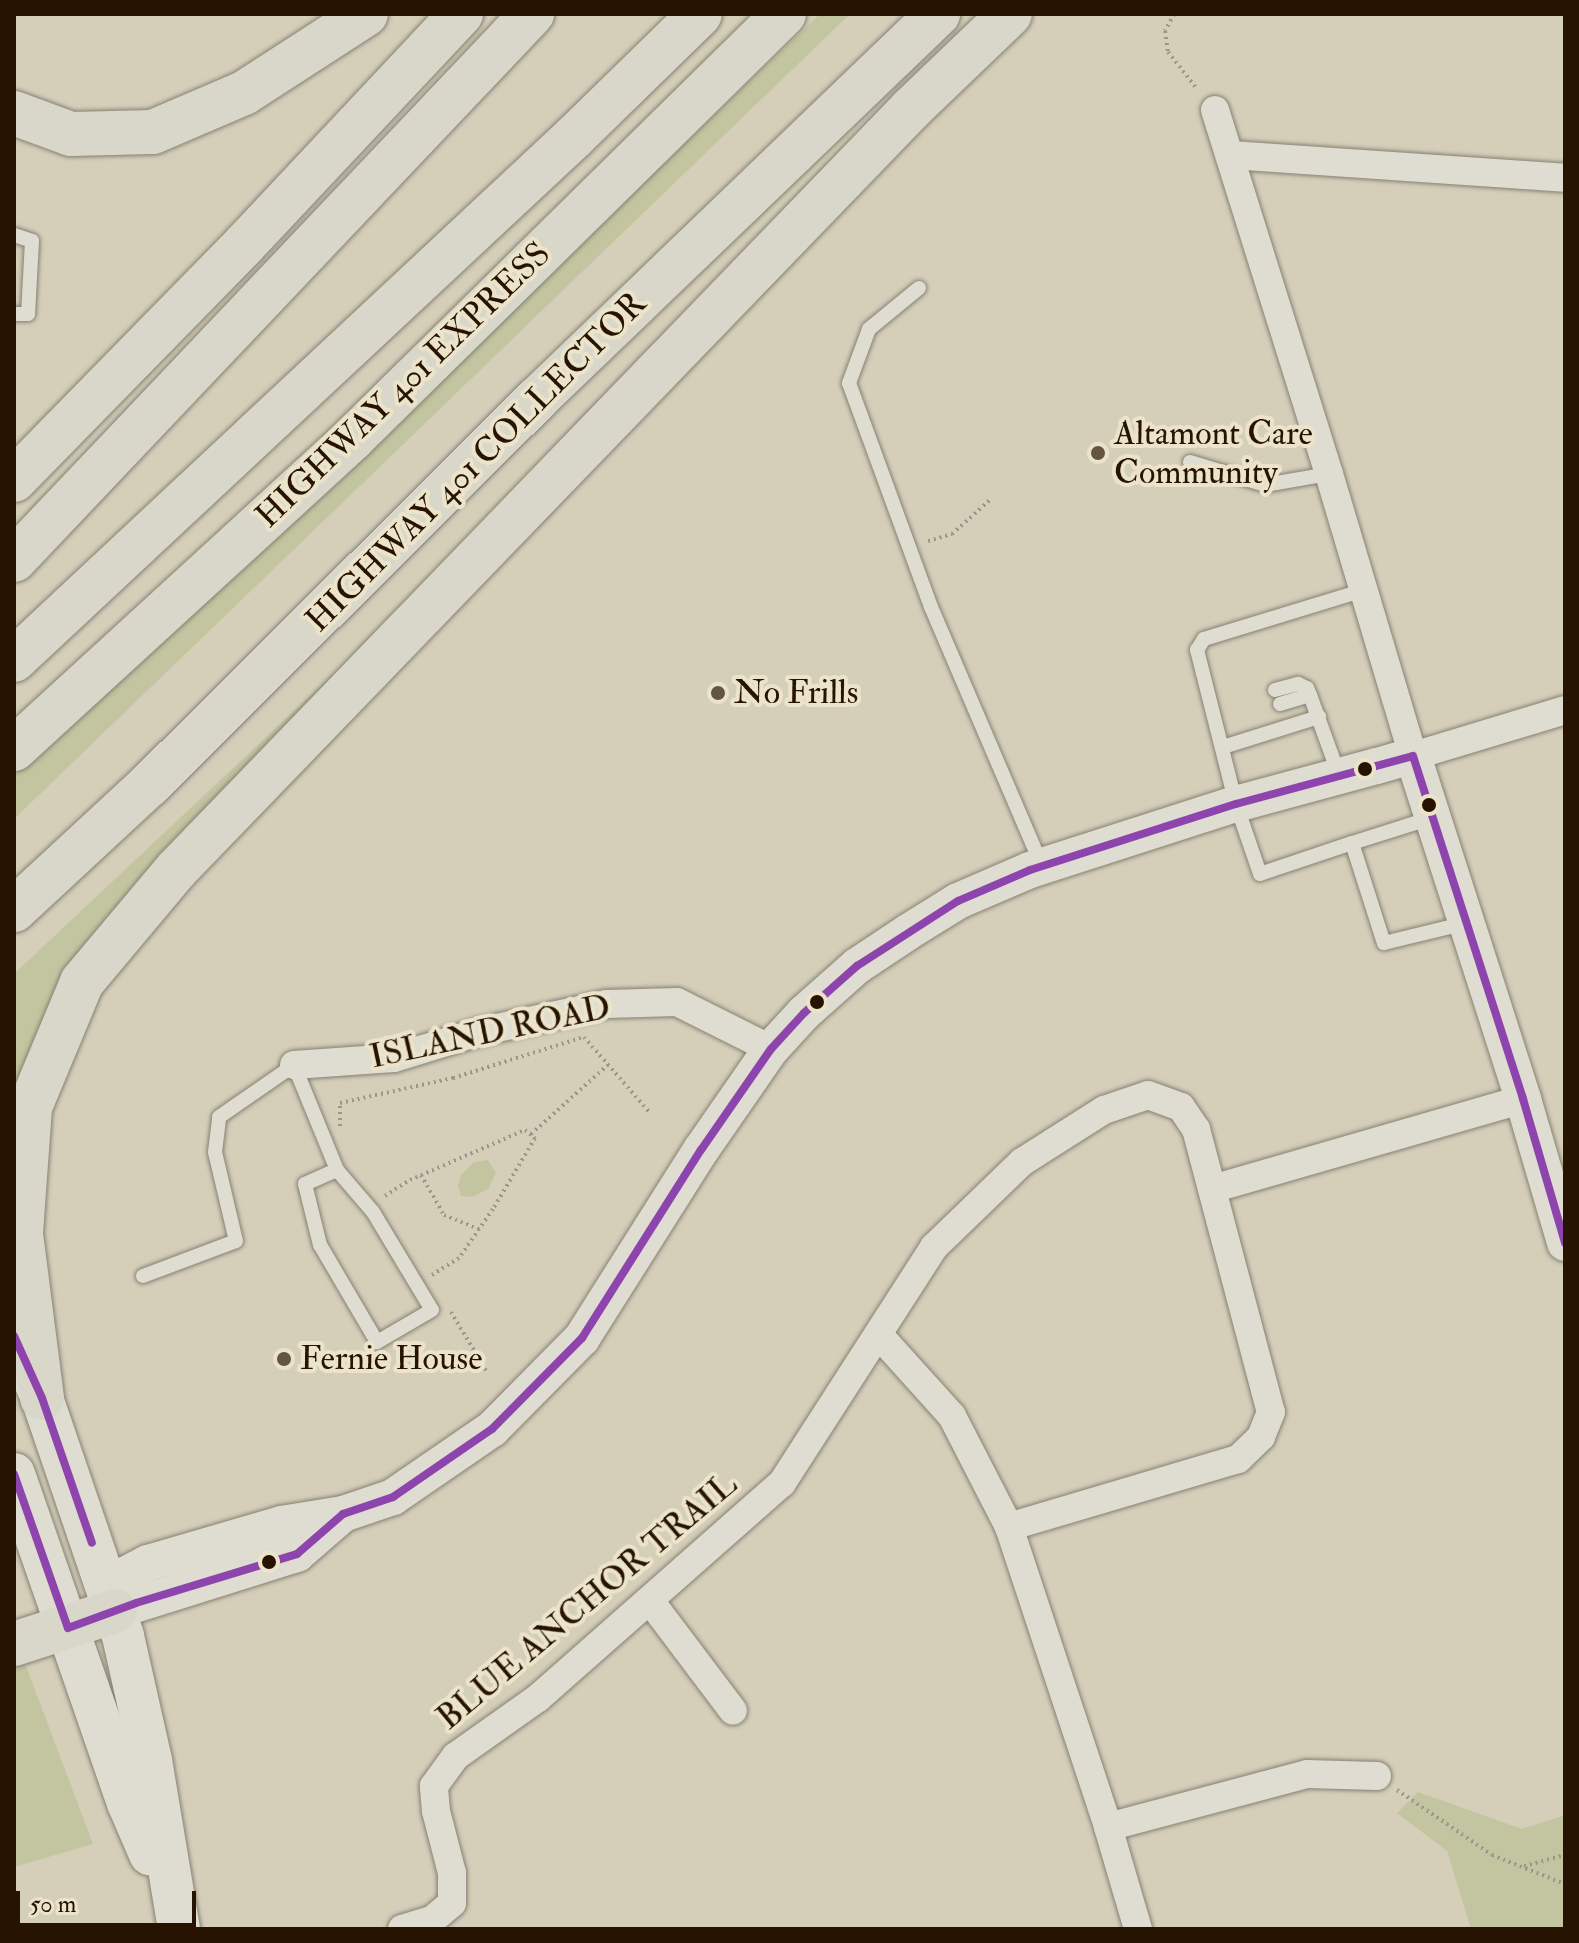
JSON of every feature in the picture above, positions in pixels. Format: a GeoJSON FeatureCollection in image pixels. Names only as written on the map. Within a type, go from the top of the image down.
{"type":"FeatureCollection","features":[{"type":"Feature","properties":{"kind":"highway"},"geometry":{"type":"LineString","coordinates":[[14,113],[71,134],[153,132],[244,93],[366,14]]}},
{"type":"Feature","properties":{"kind":"highway"},"geometry":{"type":"LineString","coordinates":[[14,480],[255,234],[461,14]]}},
{"type":"Feature","properties":{"kind":"highway"},"geometry":{"type":"LineString","coordinates":[[14,560],[532,14]]}},
{"type":"Feature","properties":{"kind":"highway","name":"HIGHWAY 401 EXPRESS"},"geometry":{"type":"LineString","coordinates":[[14,660],[562,149],[700,14]]}},
{"type":"Feature","properties":{"kind":"highway","name":"HIGHWAY 401 EXPRESS"},"geometry":{"type":"LineString","coordinates":[[14,749],[352,439],[784,14]]}},
{"type":"Feature","properties":{"kind":"highway","name":"HIGHWAY 401 COLLECTOR"},"geometry":{"type":"LineString","coordinates":[[14,910],[149,785],[537,399],[938,14]]}},
{"type":"Feature","properties":{"kind":"highway"},"geometry":{"type":"LineString","coordinates":[[42,1398],[21,1233],[30,1107],[82,982],[198,847],[911,109],[1010,14]]}},
{"type":"Feature","properties":{"kind":"highway"},"geometry":{"type":"LineString","coordinates":[[14,1644],[115,1611]]}},
{"type":"Feature","properties":{"kind":"main road"},"geometry":{"type":"LineString","coordinates":[[14,1336],[42,1398],[115,1611],[151,1760],[177,1919]]}},
{"type":"Feature","properties":{"kind":"main road"},"geometry":{"type":"LineString","coordinates":[[14,1474],[128,1803],[177,1919]]}},
{"type":"Feature","properties":{"kind":"street"},"geometry":{"type":"LineString","coordinates":[[1215,110],[1413,756],[1523,1099],[1556,1180],[1565,1243]]}},
{"type":"Feature","properties":{"kind":"street"},"geometry":{"type":"LineString","coordinates":[[1230,155],[1565,178]]}},
{"type":"Feature","properties":{"kind":"street"},"geometry":{"type":"LineString","coordinates":[[115,1611],[297,1554],[343,1514],[393,1497],[492,1429],[582,1338],[701,1150],[771,1049],[804,1013],[857,966],[897,938],[958,901],[1042,867],[1236,804],[1413,756],[1565,710]]}},
{"type":"Feature","properties":{"kind":"street","name":"ISLAND ROAD"},"geometry":{"type":"LineString","coordinates":[[294,1065],[394,1058],[479,1032],[606,1004],[677,1002],[771,1049]]}},
{"type":"Feature","properties":{"kind":"street","name":"BLUE ANCHOR TRAIL"},"geometry":{"type":"LineString","coordinates":[[402,1929],[432,1920],[452,1903],[452,1873],[436,1811],[434,1786],[456,1756],[538,1698],[651,1602],[782,1483],[934,1247],[1022,1162],[1104,1110],[1148,1095],[1181,1107],[1196,1129],[1271,1412],[1261,1437],[1238,1459],[1009,1527]]}},
{"type":"Feature","properties":{"kind":"street"},"geometry":{"type":"LineString","coordinates":[[1212,1189],[1523,1099]]}},
{"type":"Feature","properties":{"kind":"street"},"geometry":{"type":"LineString","coordinates":[[879,1335],[952,1416],[1009,1527],[1108,1827],[1138,1929]]}},
{"type":"Feature","properties":{"kind":"street"},"geometry":{"type":"LineString","coordinates":[[651,1602],[733,1711]]}},
{"type":"Feature","properties":{"kind":"street"},"geometry":{"type":"LineString","coordinates":[[1108,1827],[1307,1774],[1377,1776]]}},
{"type":"Feature","properties":{"kind":"lane"},"geometry":{"type":"LineString","coordinates":[[14,235],[32,241],[28,314],[14,314]]}},
{"type":"Feature","properties":{"kind":"lane"},"geometry":{"type":"LineString","coordinates":[[919,288],[869,329],[849,383],[909,547],[1042,867]]}},
{"type":"Feature","properties":{"kind":"lane"},"geometry":{"type":"LineString","coordinates":[[1190,462],[1265,485],[1329,474]]}},
{"type":"Feature","properties":{"kind":"lane"},"geometry":{"type":"LineString","coordinates":[[1364,590],[1204,639],[1197,650],[1221,714],[1223,747],[1236,804],[1260,874],[1433,817]]}},
{"type":"Feature","properties":{"kind":"lane"},"geometry":{"type":"LineString","coordinates":[[1277,697],[1310,695],[1339,775]]}},
{"type":"Feature","properties":{"kind":"lane"},"geometry":{"type":"LineString","coordinates":[[1223,747],[1319,717]]}},
{"type":"Feature","properties":{"kind":"lane"},"geometry":{"type":"LineString","coordinates":[[1352,843],[1384,943],[1467,923]]}},
{"type":"Feature","properties":{"kind":"lane"},"geometry":{"type":"LineString","coordinates":[[143,1276],[236,1241],[215,1152],[219,1117],[294,1065],[337,1170],[373,1212],[432,1310],[377,1342],[320,1245],[305,1184],[337,1170]]}},
{"type":"Feature","properties":{"kind":"path"},"geometry":{"type":"LineString","coordinates":[[1174,14],[1165,31],[1168,52],[1215,110]]}},
{"type":"Feature","properties":{"kind":"path"},"geometry":{"type":"LineString","coordinates":[[909,547],[952,534],[991,499]]}},
{"type":"Feature","properties":{"kind":"path"},"geometry":{"type":"LineString","coordinates":[[340,1133],[340,1103],[453,1078],[584,1037],[650,1113]]}},
{"type":"Feature","properties":{"kind":"path"},"geometry":{"type":"LineString","coordinates":[[531,1134],[608,1065]]}},
{"type":"Feature","properties":{"kind":"path"},"geometry":{"type":"LineString","coordinates":[[378,1201],[421,1175],[525,1130],[535,1138],[459,1258],[428,1274]]}},
{"type":"Feature","properties":{"kind":"path"},"geometry":{"type":"LineString","coordinates":[[421,1175],[444,1215],[479,1229]]}},
{"type":"Feature","properties":{"kind":"path"},"geometry":{"type":"LineString","coordinates":[[446,1304],[487,1372]]}},
{"type":"Feature","properties":{"kind":"path"},"geometry":{"type":"LineString","coordinates":[[1377,1776],[1492,1855],[1565,1884]]}},
{"type":"Feature","properties":{"kind":"path"},"geometry":{"type":"LineString","coordinates":[[1522,1866],[1565,1855]]}},
{"type":"Feature","properties":{"kind":"green space"},"geometry":{"type":"Polygon","coordinates":[[[820,14],[850,14],[14,819],[14,775],[401,415],[820,14]]]}},
{"type":"Feature","properties":{"kind":"green space"},"geometry":{"type":"Polygon","coordinates":[[[414,598],[177,844],[14,1107],[14,974],[414,598]]]}},
{"type":"Feature","properties":{"kind":"green space"},"geometry":{"type":"Polygon","coordinates":[[[488,1160],[496,1173],[488,1189],[472,1197],[461,1196],[458,1185],[461,1175],[474,1162],[488,1160]]]}},
{"type":"Feature","properties":{"kind":"green space"},"geometry":{"type":"Polygon","coordinates":[[[24,1661],[93,1844],[14,1867],[14,1663],[24,1661]]]}},
{"type":"Feature","properties":{"kind":"green space"},"geometry":{"type":"Polygon","coordinates":[[[1418,1792],[1522,1829],[1565,1815],[1565,1929],[1471,1929],[1447,1851],[1397,1813],[1418,1792]]]}},
{"type":"Feature","properties":{"kind":"transit line"},"geometry":{"type":"LineString","coordinates":[[1413,756],[1523,1099],[1565,1243]]}},
{"type":"Feature","properties":{"kind":"transit line"},"geometry":{"type":"LineString","coordinates":[[14,1474],[68,1628],[136,1603],[297,1554],[343,1514],[393,1497],[492,1429],[582,1338],[701,1150],[771,1049],[804,1013],[857,966],[958,901],[1030,870],[1236,804],[1413,756]]}},
{"type":"Feature","properties":{"kind":"transit line"},"geometry":{"type":"LineString","coordinates":[[14,1336],[42,1398],[92,1543]]}},
{"type":"Feature","properties":{"kind":"place","name":"Altamont Care Community"},"geometry":{"type":"Point","coordinates":[1098,453]}},
{"type":"Feature","properties":{"kind":"place","name":"No Frills"},"geometry":{"type":"Point","coordinates":[718,693]}},
{"type":"Feature","properties":{"kind":"place","name":"Fernie House"},"geometry":{"type":"Point","coordinates":[284,1359]}}]}
